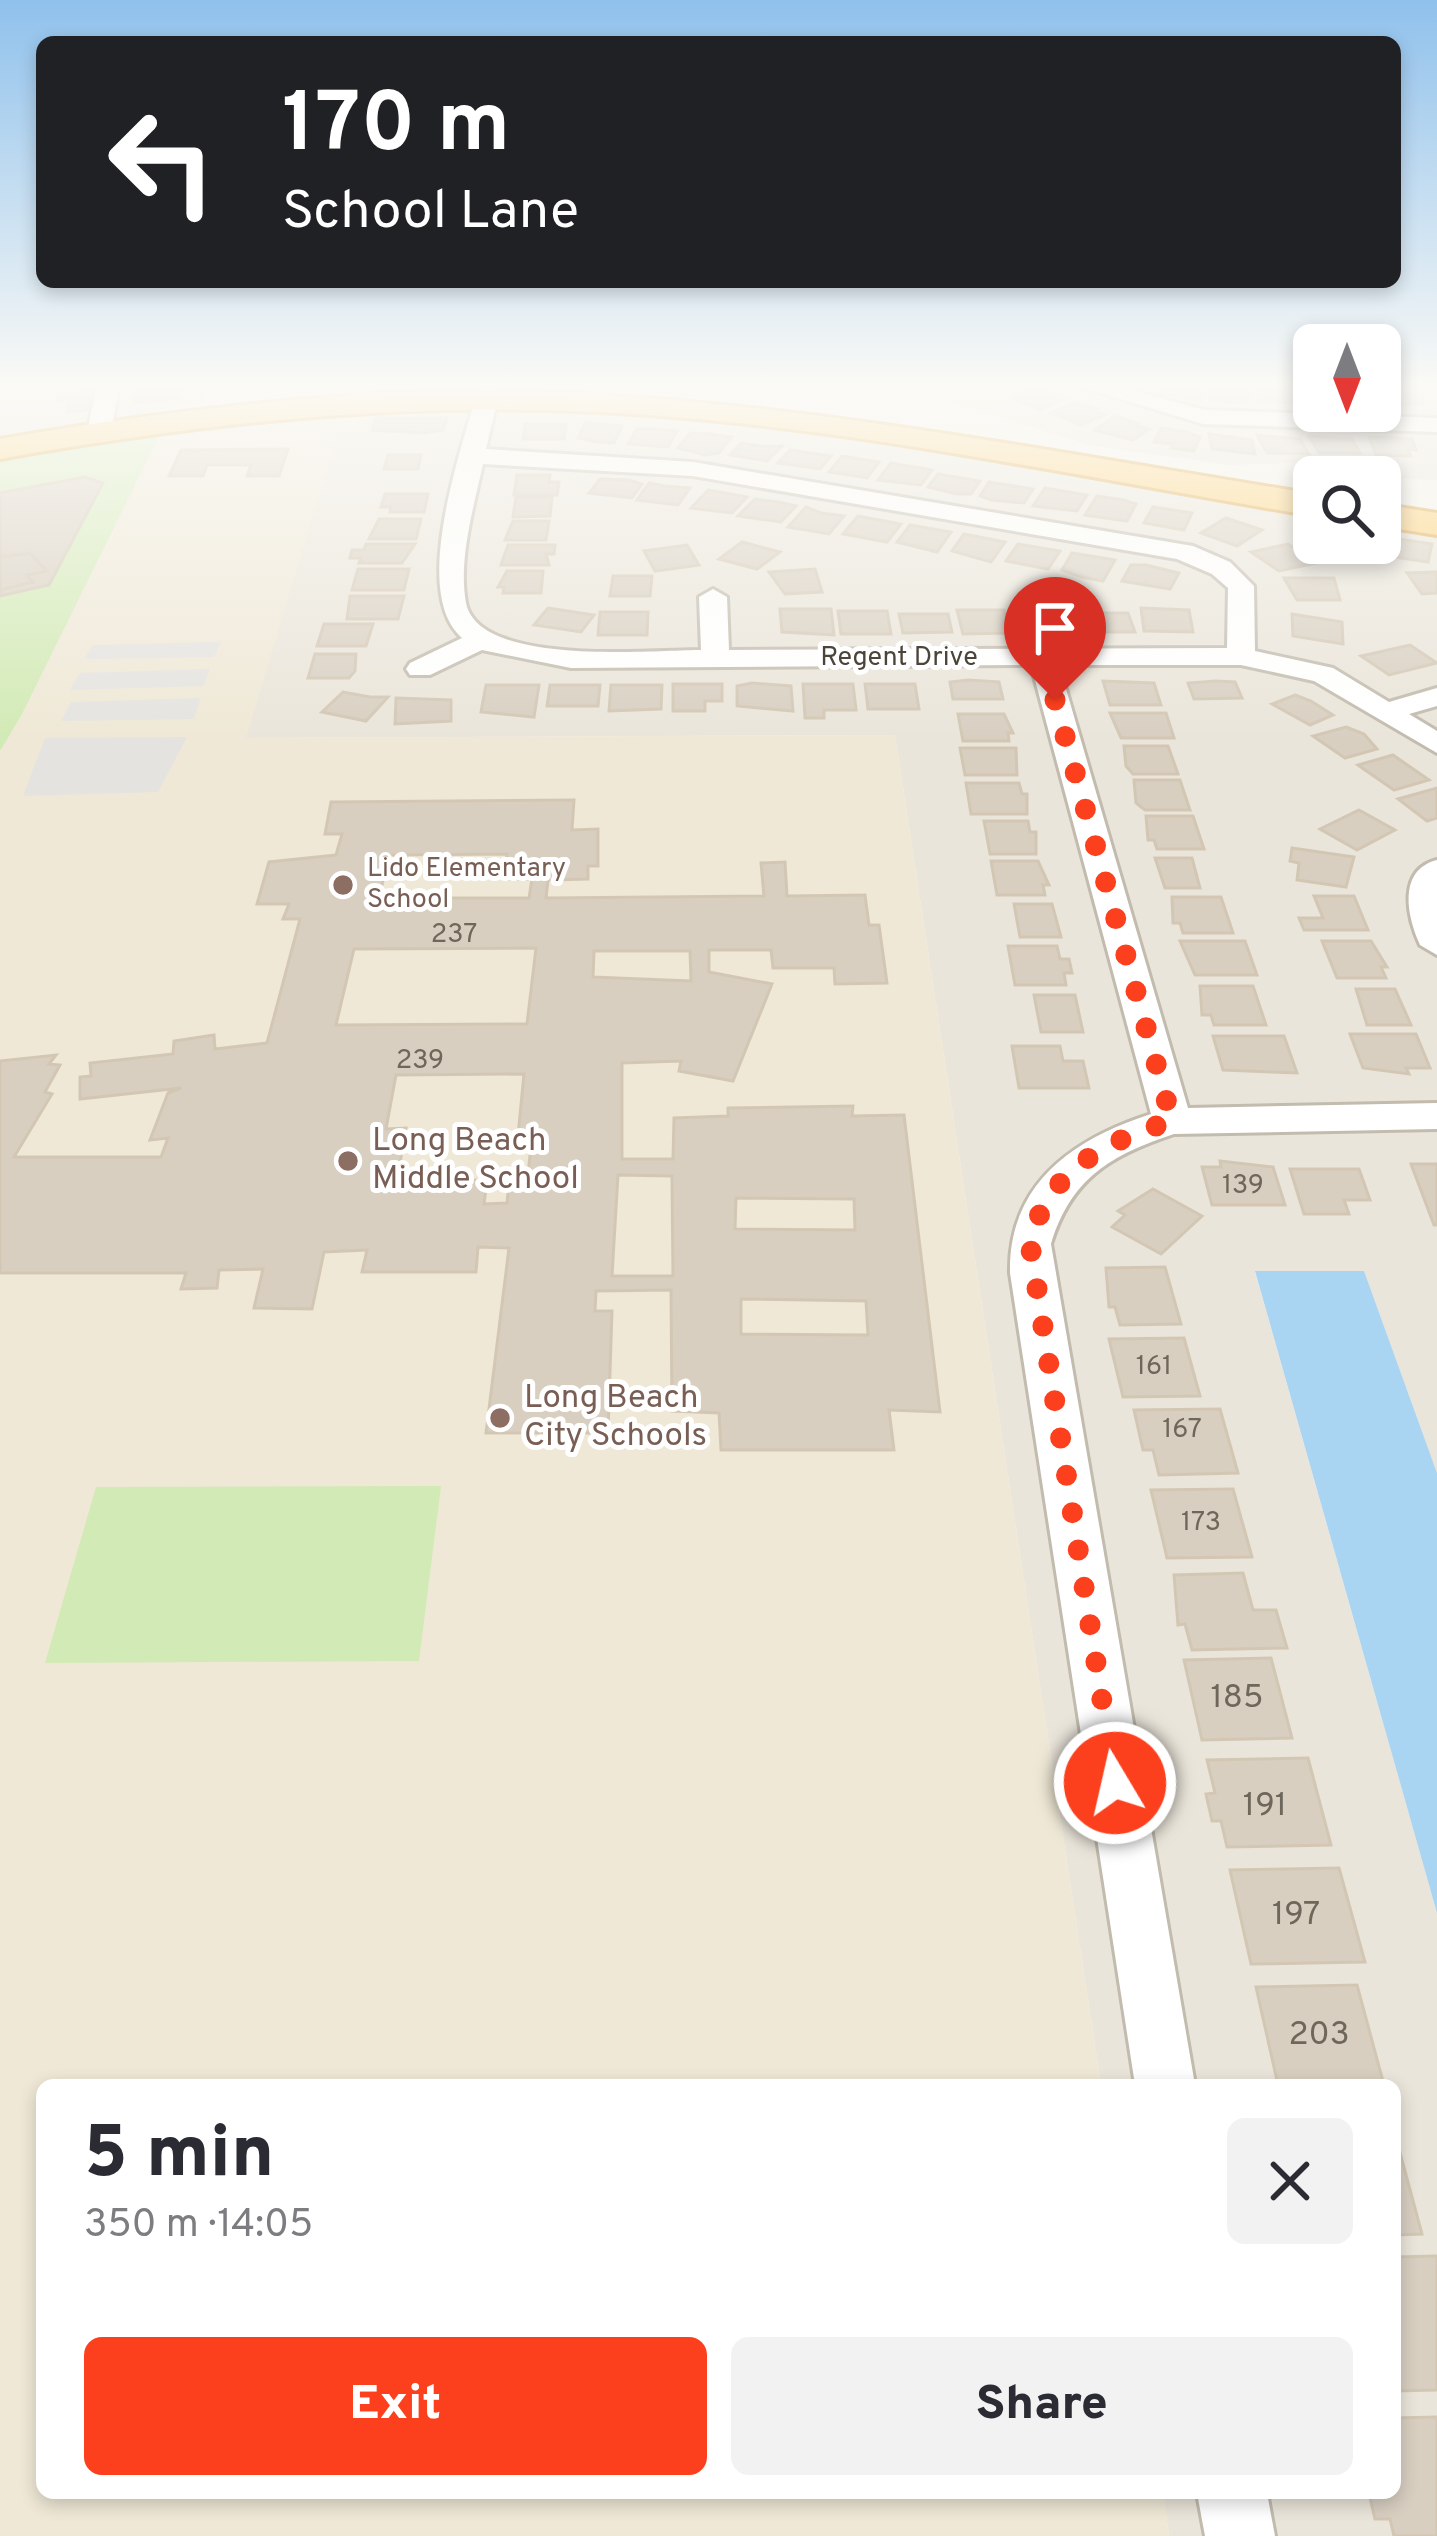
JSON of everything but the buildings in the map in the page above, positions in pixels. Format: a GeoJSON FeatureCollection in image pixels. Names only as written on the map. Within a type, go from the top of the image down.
{"type":"FeatureCollection","features":[{"type":"Feature","properties":{"kind":"highway"},"geometry":{"type":"LineString","coordinates":[[1401,518],[1437,524]]}},
{"type":"Feature","properties":{"kind":"street"},"geometry":{"type":"LineString","coordinates":[[465,503],[453,562],[452,604],[461,623],[485,638]]}},
{"type":"Feature","properties":{"kind":"street"},"geometry":{"type":"LineString","coordinates":[[896,503],[1184,552],[1221,568],[1241,586],[1241,656]]}},
{"type":"Feature","properties":{"kind":"street"},"geometry":{"type":"LineString","coordinates":[[713,597],[716,658]]}},
{"type":"Feature","properties":{"kind":"street"},"geometry":{"type":"LineString","coordinates":[[420,669],[485,638]]}},
{"type":"Feature","properties":{"kind":"street","name":"Regent Drive"},"geometry":{"type":"LineString","coordinates":[[485,638],[557,658],[1241,656],[1323,674],[1437,744]]}},
{"type":"Feature","properties":{"kind":"street"},"geometry":{"type":"LineString","coordinates":[[1043,658],[1172,1121]]}},
{"type":"Feature","properties":{"kind":"street"},"geometry":{"type":"LineString","coordinates":[[1388,711],[1437,697]]}},
{"type":"Feature","properties":{"kind":"street"},"geometry":{"type":"LineString","coordinates":[[1437,870],[1424,891],[1423,907],[1437,945]]}},
{"type":"Feature","properties":{"kind":"street"},"geometry":{"type":"LineString","coordinates":[[1164,2079],[1030,1273],[1030,1244],[1044,1200],[1072,1169],[1123,1138],[1172,1121],[1437,1116]]}},
{"type":"Feature","properties":{"kind":"street"},"geometry":{"type":"LineString","coordinates":[[1233,2499],[1240,2536]]}},
{"type":"Feature","properties":{"kind":"shaded area","name":"Long Beach City Schools"},"geometry":{"type":"Polygon","coordinates":[[[125,503],[316,503],[246,738],[895,735],[1100,2079],[36,2079],[36,2499],[1164,2499],[1169,2536],[0,2536],[0,751],[125,503]]]}},
{"type":"Feature","properties":{"kind":"shaded area"},"geometry":{"type":"Polygon","coordinates":[[[316,503],[1293,503],[1293,564],[1401,564],[1401,518],[1437,524],[1437,1473],[1364,1271],[1255,1272],[1437,1913],[1437,2536],[1169,2536],[1164,2499],[1401,2499],[1401,2079],[1100,2079],[895,735],[245,738],[316,503]]]}},
{"type":"Feature","properties":{"kind":"shaded area"},"geometry":{"type":"Polygon","coordinates":[[[221,642],[214,657],[84,659],[93,645],[221,642]]]}},
{"type":"Feature","properties":{"kind":"shaded area"},"geometry":{"type":"Polygon","coordinates":[[[210,669],[203,686],[70,690],[80,673],[210,669]]]}},
{"type":"Feature","properties":{"kind":"shaded area"},"geometry":{"type":"Polygon","coordinates":[[[201,698],[194,719],[61,721],[71,702],[201,698]]]}},
{"type":"Feature","properties":{"kind":"shaded area"},"geometry":{"type":"Polygon","coordinates":[[[187,737],[158,792],[23,796],[45,738],[187,737]]]}},
{"type":"Feature","properties":{"kind":"green space"},"geometry":{"type":"Polygon","coordinates":[[[0,503],[126,503],[22,714],[0,751],[0,503]]]}},
{"type":"Feature","properties":{"kind":"green space"},"geometry":{"type":"Polygon","coordinates":[[[441,1486],[419,1661],[45,1663],[96,1487],[441,1486]]]}},
{"type":"Feature","properties":{"kind":"water"},"geometry":{"type":"Polygon","coordinates":[[[1255,1271],[1364,1271],[1437,1473],[1437,1913],[1255,1271]]]}},
{"type":"Feature","properties":{"kind":"place","name":"Lido Elementary School"},"geometry":{"type":"Point","coordinates":[343,885]}},
{"type":"Feature","properties":{"kind":"place","name":"Long Beach Middle School"},"geometry":{"type":"Point","coordinates":[348,1161]}},
{"type":"Feature","properties":{"kind":"place","name":"Long Beach City Schools"},"geometry":{"type":"Point","coordinates":[500,1418]}},
{"type":"Feature","properties":{"kind":"route"},"geometry":{"type":"LineString","coordinates":[[1055,700],[1172,1121],[1123,1138],[1072,1169],[1044,1200],[1030,1244],[1030,1273],[1115,1783]]}}]}
